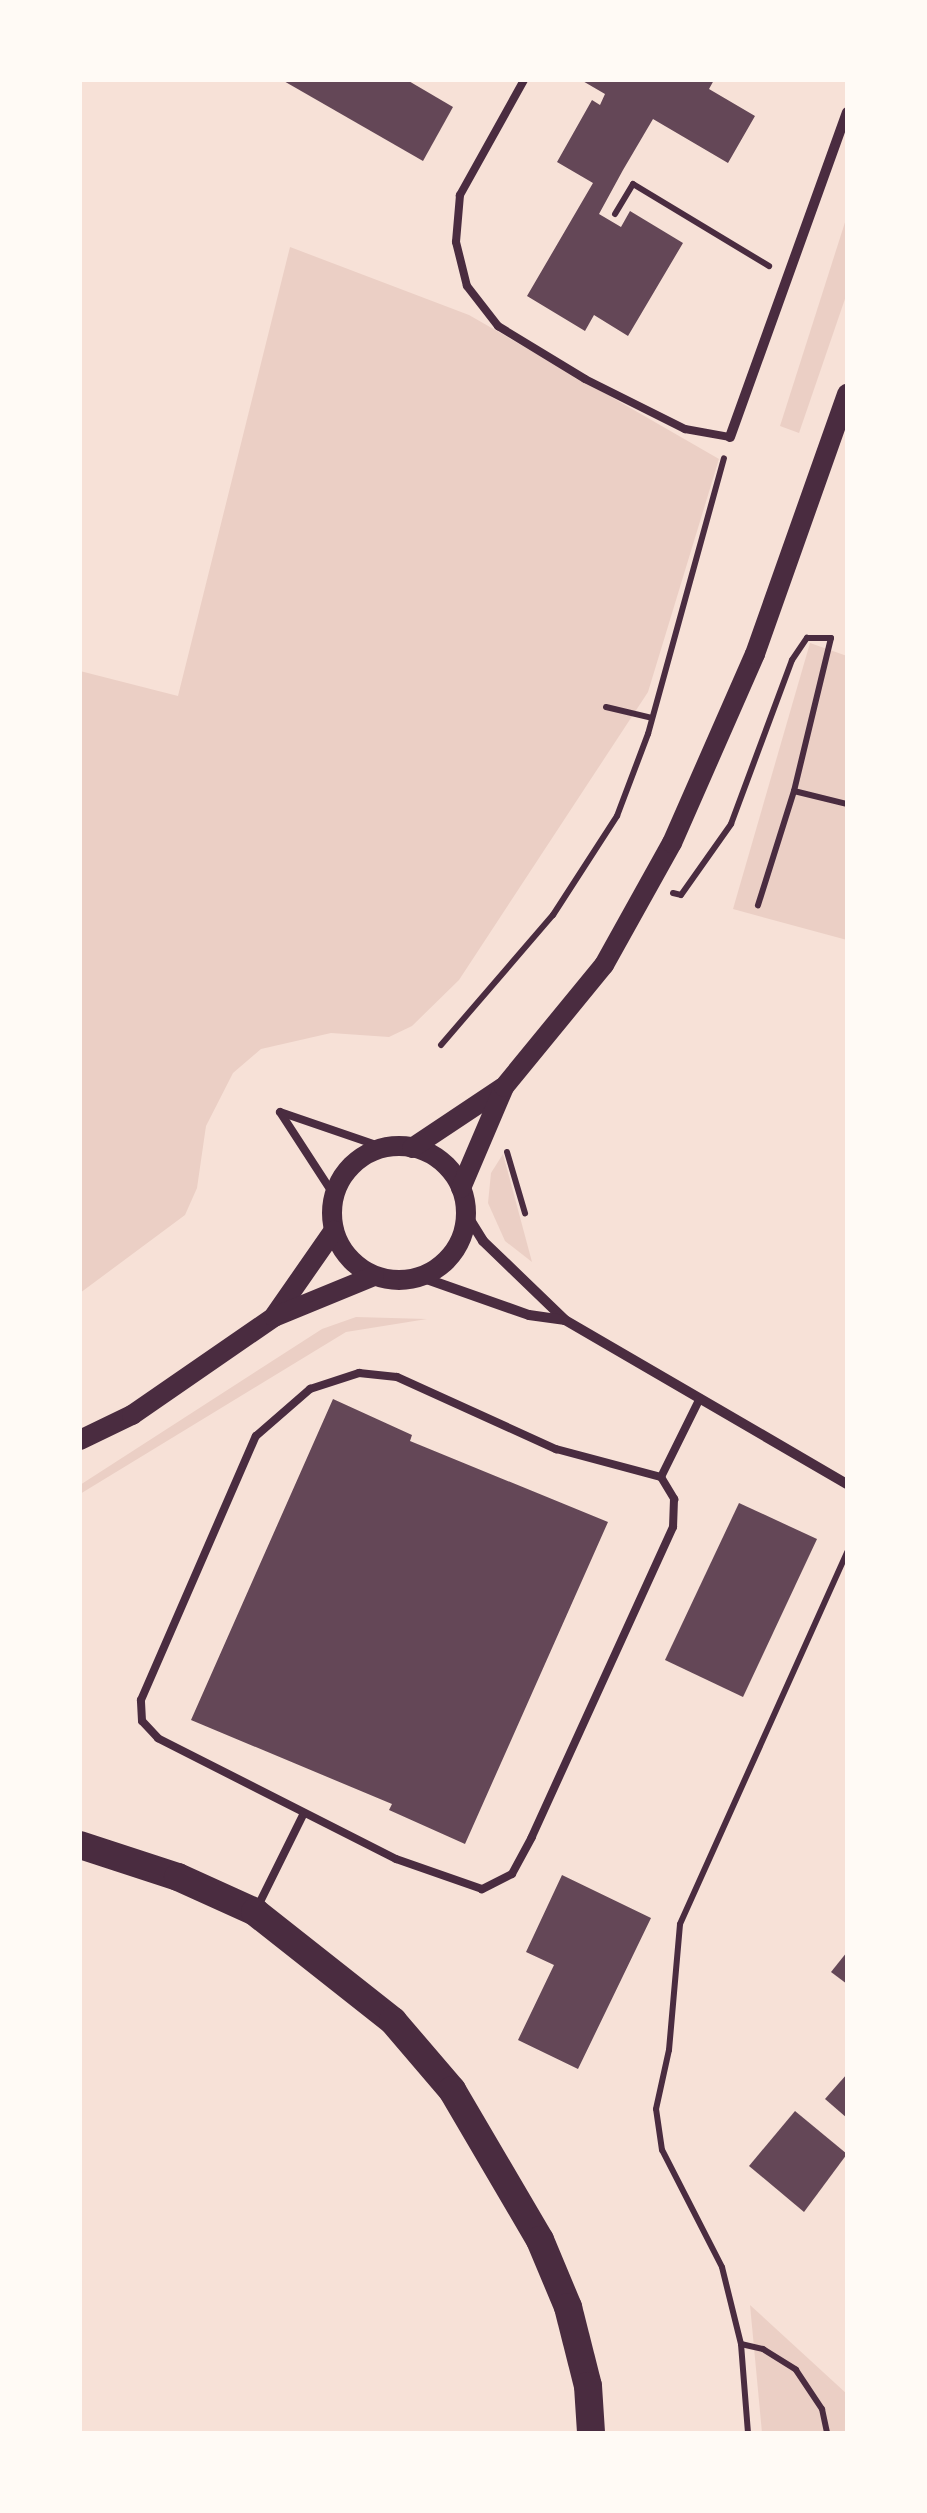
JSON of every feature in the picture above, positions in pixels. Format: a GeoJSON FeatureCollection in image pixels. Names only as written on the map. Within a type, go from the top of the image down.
{"type":"FeatureCollection","features":[{"type":"Feature","properties":{"kind":"highway"},"geometry":{"type":"LineString","coordinates":[[80,1845],[255,1912],[393,2021],[452,2090],[503,2168],[568,2307],[588,2386],[592,2433]]}},
{"type":"Feature","properties":{"kind":"main road"},"geometry":{"type":"LineString","coordinates":[[461,1188],[504,1088],[604,965],[647,888],[755,654],[847,394]]}},
{"type":"Feature","properties":{"kind":"main road"},"geometry":{"type":"LineString","coordinates":[[412,1148],[504,1088]]}},
{"type":"Feature","properties":{"kind":"main road"},"geometry":{"type":"LineString","coordinates":[[80,1440],[132,1415],[274,1317],[374,1276],[421,1277],[454,1252],[466,1212],[461,1188],[446,1166],[412,1148],[385,1148],[353,1164],[334,1195],[334,1230],[348,1258],[374,1276]]}},
{"type":"Feature","properties":{"kind":"main road"},"geometry":{"type":"LineString","coordinates":[[274,1317],[334,1230]]}},
{"type":"Feature","properties":{"kind":"street"},"geometry":{"type":"LineString","coordinates":[[730,437],[847,112]]}},
{"type":"Feature","properties":{"kind":"street"},"geometry":{"type":"LineString","coordinates":[[466,1212],[483,1241],[565,1320],[847,1484]]}},
{"type":"Feature","properties":{"kind":"street"},"geometry":{"type":"LineString","coordinates":[[421,1277],[529,1315],[565,1320]]}},
{"type":"Feature","properties":{"kind":"lane"},"geometry":{"type":"LineString","coordinates":[[524,80],[460,195],[456,242],[467,286],[498,326],[585,379],[685,429],[730,437]]}},
{"type":"Feature","properties":{"kind":"lane"},"geometry":{"type":"LineString","coordinates":[[334,1195],[280,1112],[385,1148]]}},
{"type":"Feature","properties":{"kind":"lane"},"geometry":{"type":"LineString","coordinates":[[358,1372],[397,1376],[556,1449],[660,1477],[674,1499],[673,1527],[512,1874],[482,1889],[396,1860],[158,1738],[142,1722],[141,1700],[256,1436],[310,1388],[358,1372]]}},
{"type":"Feature","properties":{"kind":"lane"},"geometry":{"type":"LineString","coordinates":[[660,1477],[700,1398]]}},
{"type":"Feature","properties":{"kind":"lane"},"geometry":{"type":"LineString","coordinates":[[255,1912],[304,1812]]}},
{"type":"Feature","properties":{"kind":"path"},"geometry":{"type":"LineString","coordinates":[[615,214],[633,184],[788,277]]}},
{"type":"Feature","properties":{"kind":"path"},"geometry":{"type":"LineString","coordinates":[[442,1045],[554,915],[616,816],[652,718],[730,437]]}},
{"type":"Feature","properties":{"kind":"path"},"geometry":{"type":"LineString","coordinates":[[647,888],[682,894],[730,824],[792,660],[816,634],[831,638],[794,791],[758,905]]}},
{"type":"Feature","properties":{"kind":"path"},"geometry":{"type":"LineString","coordinates":[[606,706],[652,718]]}},
{"type":"Feature","properties":{"kind":"path"},"geometry":{"type":"LineString","coordinates":[[794,791],[847,804]]}},
{"type":"Feature","properties":{"kind":"path"},"geometry":{"type":"LineString","coordinates":[[748,2433],[742,2344],[722,2267],[660,2136],[656,2109],[669,2050],[680,1924],[847,1552]]}},
{"type":"Feature","properties":{"kind":"path"},"geometry":{"type":"LineString","coordinates":[[742,2344],[763,2349],[796,2370],[822,2409],[826,2433]]}},
{"type":"Feature","properties":{"kind":"shaded area"},"geometry":{"type":"Polygon","coordinates":[[[847,216],[847,293],[799,433],[780,426],[847,216]]]}},
{"type":"Feature","properties":{"kind":"shaded area"},"geometry":{"type":"Polygon","coordinates":[[[290,247],[469,315],[719,459],[648,692],[459,980],[412,1026],[389,1037],[331,1033],[261,1049],[233,1073],[206,1126],[197,1188],[185,1215],[80,1293],[80,671],[178,696],[290,247]]]}},
{"type":"Feature","properties":{"kind":"shaded area"},"geometry":{"type":"Polygon","coordinates":[[[810,643],[847,656],[847,940],[733,909],[810,643]]]}},
{"type":"Feature","properties":{"kind":"shaded area"},"geometry":{"type":"Polygon","coordinates":[[[503,1154],[532,1262],[505,1241],[488,1203],[491,1173],[503,1154]]]}},
{"type":"Feature","properties":{"kind":"shaded area"},"geometry":{"type":"Polygon","coordinates":[[[356,1317],[427,1319],[346,1332],[80,1494],[80,1485],[322,1329],[356,1317]]]}},
{"type":"Feature","properties":{"kind":"shaded area"},"geometry":{"type":"Polygon","coordinates":[[[750,2305],[847,2394],[847,2433],[762,2433],[750,2305]]]}},
{"type":"Feature","properties":{"kind":"building"},"geometry":{"type":"Polygon","coordinates":[[[282,80],[407,80],[453,107],[423,161],[282,80]]]}},
{"type":"Feature","properties":{"kind":"building"},"geometry":{"type":"Polygon","coordinates":[[[581,80],[714,80],[709,89],[755,116],[728,163],[653,119],[623,170],[599,214],[621,227],[630,211],[683,243],[628,336],[594,315],[585,331],[527,296],[593,183],[557,162],[592,100],[600,105],[605,94],[581,80]]]}},
{"type":"Feature","properties":{"kind":"building"},"geometry":{"type":"Polygon","coordinates":[[[333,1399],[412,1435],[410,1441],[608,1522],[465,1844],[389,1810],[392,1804],[191,1720],[333,1399]]]}},
{"type":"Feature","properties":{"kind":"building"},"geometry":{"type":"Polygon","coordinates":[[[739,1503],[817,1539],[743,1697],[665,1660],[739,1503]]]}},
{"type":"Feature","properties":{"kind":"building"},"geometry":{"type":"Polygon","coordinates":[[[562,1875],[651,1918],[578,2069],[518,2040],[554,1965],[526,1952],[562,1875]]]}},
{"type":"Feature","properties":{"kind":"building"},"geometry":{"type":"Polygon","coordinates":[[[847,1952],[847,1984],[831,1972],[847,1952]]]}},
{"type":"Feature","properties":{"kind":"building"},"geometry":{"type":"Polygon","coordinates":[[[847,2074],[847,2118],[825,2099],[847,2074]]]}},
{"type":"Feature","properties":{"kind":"building"},"geometry":{"type":"Polygon","coordinates":[[[795,2111],[847,2154],[804,2212],[749,2166],[795,2111]]]}}]}
